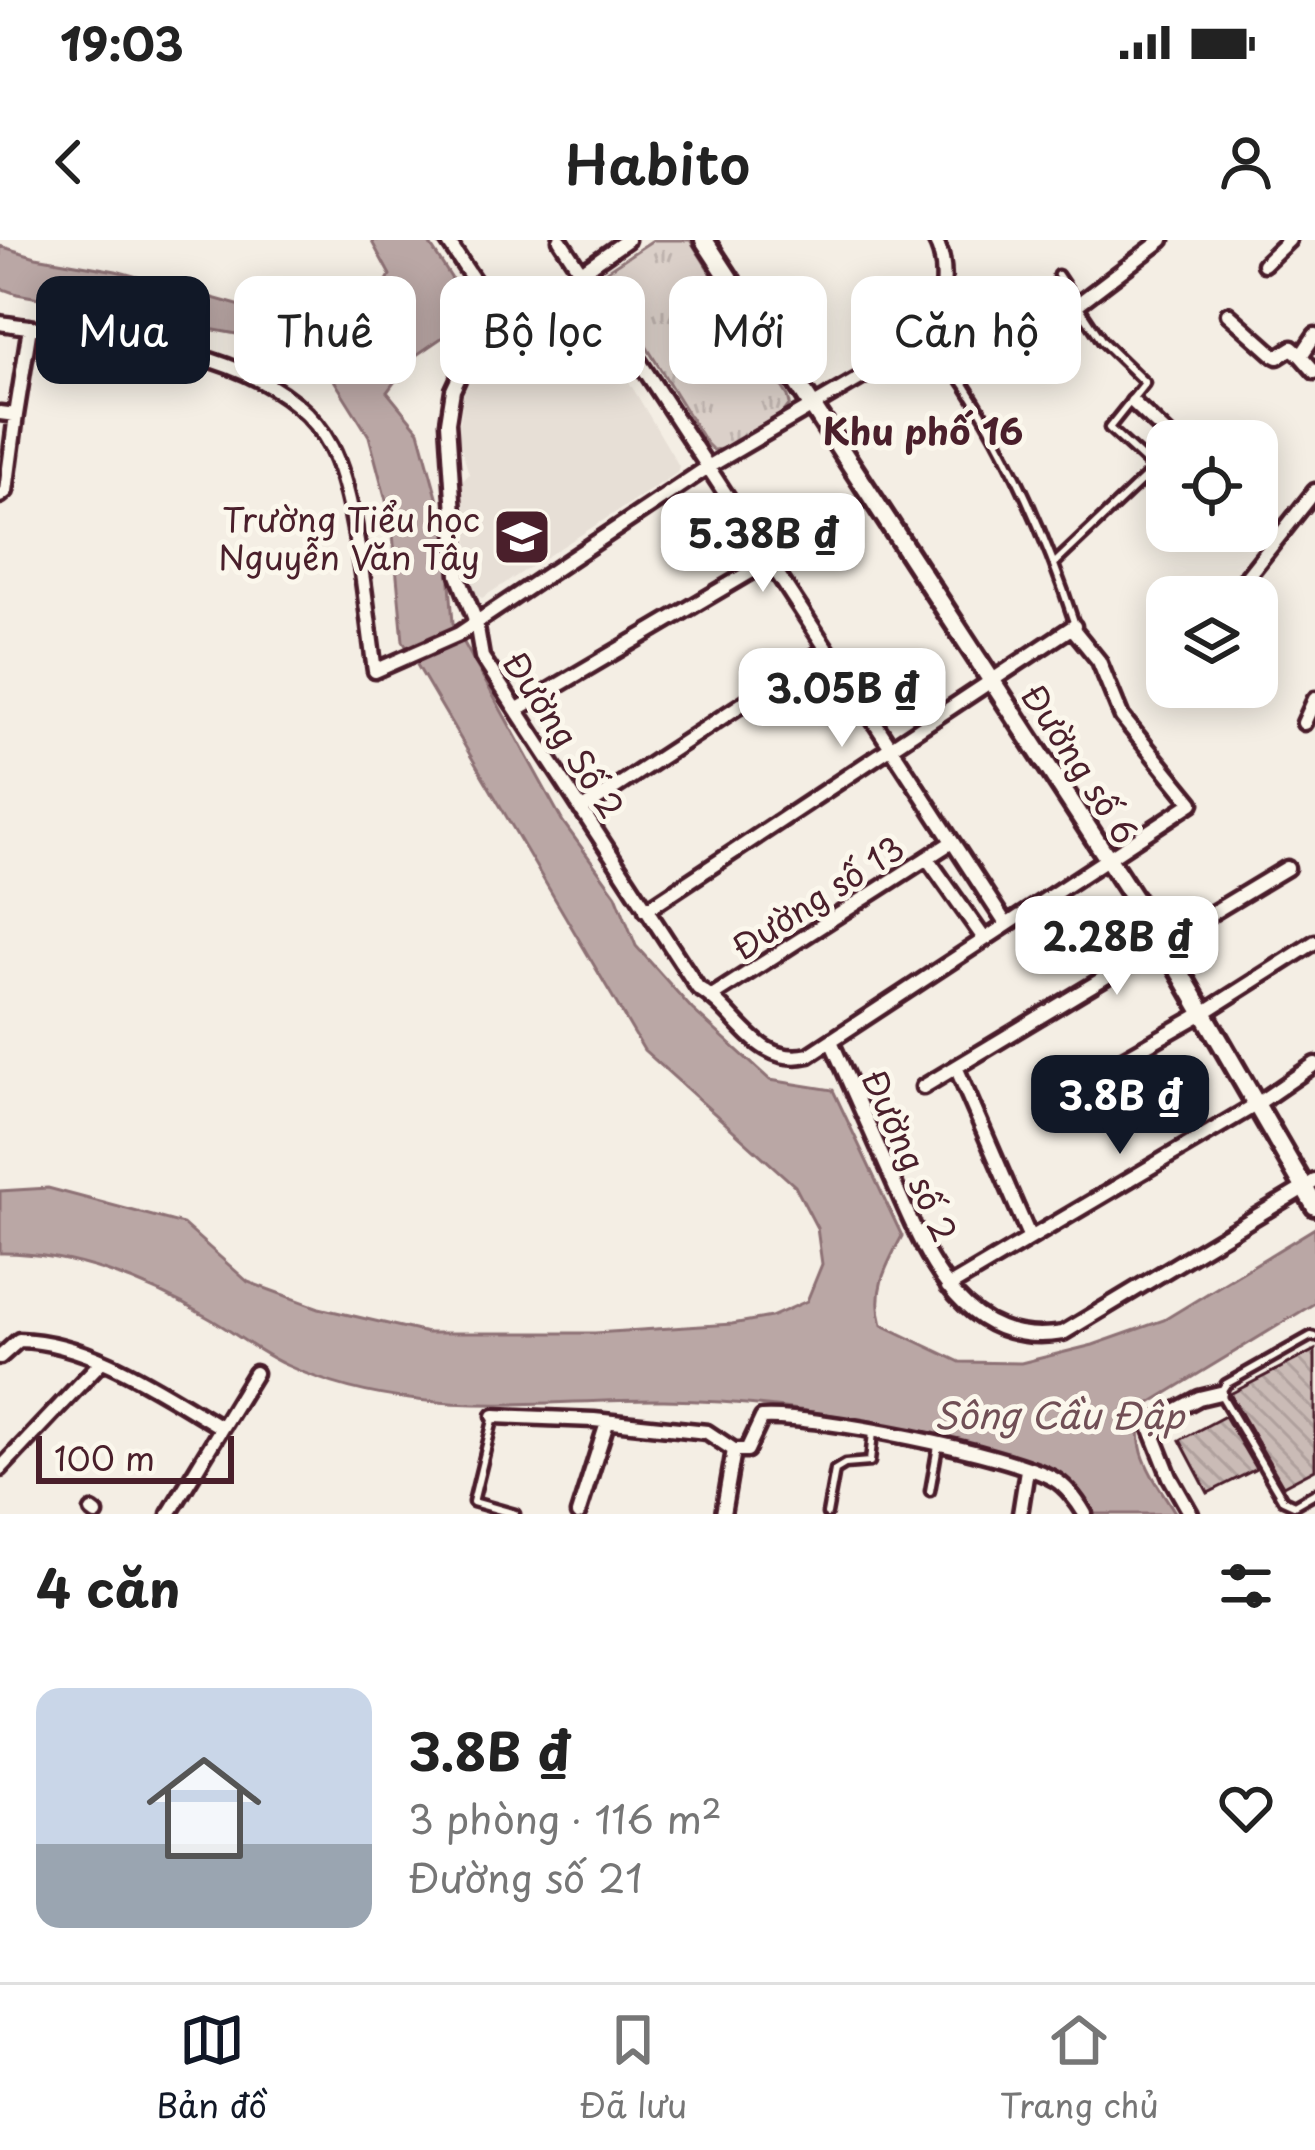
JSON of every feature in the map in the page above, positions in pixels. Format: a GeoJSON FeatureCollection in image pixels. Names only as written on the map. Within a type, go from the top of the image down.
{"type":"FeatureCollection","features":[{"type":"Feature","properties":{"kind":"street"},"geometry":{"type":"LineString","coordinates":[[447,240],[471,276]]}},
{"type":"Feature","properties":{"kind":"street"},"geometry":{"type":"LineString","coordinates":[[560,240],[1006,924]]}},
{"type":"Feature","properties":{"kind":"street","name":"Đường Số 2"},"geometry":{"type":"LineString","coordinates":[[573,276],[627,240]]}},
{"type":"Feature","properties":{"kind":"street","name":"Đường số 6"},"geometry":{"type":"LineString","coordinates":[[704,240],[1163,943],[1310,1184],[1315,1206]]}},
{"type":"Feature","properties":{"kind":"street"},"geometry":{"type":"LineString","coordinates":[[935,240],[943,260],[942,276]]}},
{"type":"Feature","properties":{"kind":"street"},"geometry":{"type":"LineString","coordinates":[[1081,302],[1162,240]]}},
{"type":"Feature","properties":{"kind":"street"},"geometry":{"type":"LineString","coordinates":[[1264,264],[1289,240]]}},
{"type":"Feature","properties":{"kind":"street"},"geometry":{"type":"LineString","coordinates":[[1228,314],[1274,355],[1279,357],[1292,348],[1315,372]]}},
{"type":"Feature","properties":{"kind":"street"},"geometry":{"type":"LineString","coordinates":[[0,322],[203,358],[247,373],[283,393],[331,446],[349,503],[375,670],[458,634],[708,467],[851,382]]}},
{"type":"Feature","properties":{"kind":"street"},"geometry":{"type":"LineString","coordinates":[[0,496],[6,491],[30,327]]}},
{"type":"Feature","properties":{"kind":"street"},"geometry":{"type":"LineString","coordinates":[[1301,356],[1315,335]]}},
{"type":"Feature","properties":{"kind":"street","name":"Đường Số 2"},"geometry":{"type":"LineString","coordinates":[[456,384],[448,422],[458,575],[476,622],[482,657],[698,988],[768,1052],[790,1059],[809,1055],[831,1041]]}},
{"type":"Feature","properties":{"kind":"street"},"geometry":{"type":"LineString","coordinates":[[1132,402],[1152,420]]}},
{"type":"Feature","properties":{"kind":"street"},"geometry":{"type":"LineString","coordinates":[[0,413],[16,415]]}},
{"type":"Feature","properties":{"kind":"street"},"geometry":{"type":"LineString","coordinates":[[1248,576],[1315,491]]}},
{"type":"Feature","properties":{"kind":"street"},"geometry":{"type":"LineString","coordinates":[[518,710],[769,561]]}},
{"type":"Feature","properties":{"kind":"street"},"geometry":{"type":"LineString","coordinates":[[646,910],[1074,627],[1099,661],[1122,717],[1192,803],[831,1041]]}},
{"type":"Feature","properties":{"kind":"street"},"geometry":{"type":"LineString","coordinates":[[581,810],[826,649]]}},
{"type":"Feature","properties":{"kind":"street"},"geometry":{"type":"LineString","coordinates":[[1304,723],[1315,700]]}},
{"type":"Feature","properties":{"kind":"street","name":"Đường số 13"},"geometry":{"type":"LineString","coordinates":[[712,996],[952,842]]}},
{"type":"Feature","properties":{"kind":"street"},"geometry":{"type":"LineString","coordinates":[[927,858],[983,937]]}},
{"type":"Feature","properties":{"kind":"street"},"geometry":{"type":"LineString","coordinates":[[923,1087],[1287,868]]}},
{"type":"Feature","properties":{"kind":"street"},"geometry":{"type":"LineString","coordinates":[[1065,1092],[1315,942]]}},
{"type":"Feature","properties":{"kind":"street","name":"Đường số 2"},"geometry":{"type":"LineString","coordinates":[[831,1041],[931,1266],[947,1287]]}},
{"type":"Feature","properties":{"kind":"street"},"geometry":{"type":"LineString","coordinates":[[1310,1184],[1064,1334],[1017,1335],[994,1326],[947,1287],[1257,1104],[1315,1064]]}},
{"type":"Feature","properties":{"kind":"street"},"geometry":{"type":"LineString","coordinates":[[956,1067],[1030,1238]]}},
{"type":"Feature","properties":{"kind":"street"},"geometry":{"type":"LineString","coordinates":[[0,1357],[19,1340],[41,1341],[147,1384],[219,1426]]}},
{"type":"Feature","properties":{"kind":"street"},"geometry":{"type":"LineString","coordinates":[[0,1469],[101,1363]]}},
{"type":"Feature","properties":{"kind":"street"},"geometry":{"type":"LineString","coordinates":[[169,1514],[255,1373]]}},
{"type":"Feature","properties":{"kind":"street"},"geometry":{"type":"LineString","coordinates":[[1191,1514],[1170,1478],[1151,1429],[1154,1422],[1198,1398],[1220,1393]]}},
{"type":"Feature","properties":{"kind":"street"},"geometry":{"type":"LineString","coordinates":[[494,1416],[707,1432],[734,1450],[747,1450],[763,1418],[873,1432],[1057,1480],[1085,1514]]}},
{"type":"Feature","properties":{"kind":"street"},"geometry":{"type":"LineString","coordinates":[[578,1514],[607,1423]]}},
{"type":"Feature","properties":{"kind":"street"},"geometry":{"type":"LineString","coordinates":[[723,1514],[734,1450]]}},
{"type":"Feature","properties":{"kind":"street"},"geometry":{"type":"LineString","coordinates":[[1020,1514],[1027,1470]]}},
{"type":"Feature","properties":{"kind":"lane"},"geometry":{"type":"LineString","coordinates":[[1055,562],[1154,469],[1109,428],[1145,383],[1102,341],[1081,309]]}},
{"type":"Feature","properties":{"kind":"lane"},"geometry":{"type":"LineString","coordinates":[[967,384],[1055,562],[1074,627]]}},
{"type":"Feature","properties":{"kind":"lane"},"geometry":{"type":"LineString","coordinates":[[1315,1337],[1226,1384],[1220,1393],[1283,1500],[1294,1505],[1315,1493]]}},
{"type":"Feature","properties":{"kind":"lane"},"geometry":{"type":"LineString","coordinates":[[494,1416],[473,1502],[515,1514]]}},
{"type":"Feature","properties":{"kind":"lane"},"geometry":{"type":"LineString","coordinates":[[826,1514],[836,1470],[845,1464],[870,1462],[873,1432]]}},
{"type":"Feature","properties":{"kind":"lane"},"geometry":{"type":"LineString","coordinates":[[930,1491],[938,1446]]}},
{"type":"Feature","properties":{"kind":"shaded area","name":"Trường Tiểu học Nguyễn Văn Tây"},"geometry":{"type":"Polygon","coordinates":[[[465,384],[630,384],[679,466],[677,473],[482,598],[473,593],[462,482],[469,474],[458,437],[465,384]]]}},
{"type":"Feature","properties":{"kind":"green space"},"geometry":{"type":"Polygon","coordinates":[[[653,240],[690,240],[713,276],[669,276],[669,383],[645,344],[645,276],[606,276],[606,271],[653,240]]]}},
{"type":"Feature","properties":{"kind":"green space"},"geometry":{"type":"Polygon","coordinates":[[[670,384],[780,384],[790,404],[784,412],[723,449],[713,450],[670,384]]]}},
{"type":"Feature","properties":{"kind":"water","name":"Sông Cầu Đập"},"geometry":{"type":"Polygon","coordinates":[[[371,240],[427,240],[450,276],[440,276],[440,339],[416,355],[416,276],[390,275],[371,240]]]}},
{"type":"Feature","properties":{"kind":"water","name":"Sông Cầu Đập"},"geometry":{"type":"Polygon","coordinates":[[[0,246],[36,257],[134,276],[36,276],[36,297],[17,294],[0,288],[0,246]]]}},
{"type":"Feature","properties":{"kind":"water","name":"Sông Cầu Đập"},"geometry":{"type":"Polygon","coordinates":[[[210,297],[234,304],[234,334],[210,329],[210,297]]]}},
{"type":"Feature","properties":{"kind":"water","name":"Sông Cầu Đập"},"geometry":{"type":"Polygon","coordinates":[[[336,384],[393,384],[387,392],[419,431],[446,530],[453,623],[563,822],[616,895],[636,946],[692,1009],[770,1080],[833,1090],[902,1236],[880,1289],[882,1325],[960,1362],[1021,1363],[1164,1320],[1315,1228],[1315,1303],[1147,1405],[1141,1420],[1141,1448],[1176,1514],[1094,1514],[1066,1485],[1018,1460],[924,1434],[814,1412],[664,1400],[448,1403],[366,1392],[286,1365],[184,1304],[134,1281],[54,1258],[0,1253],[0,1191],[48,1188],[183,1224],[248,1282],[319,1308],[427,1333],[595,1333],[732,1324],[771,1317],[807,1301],[822,1264],[817,1228],[795,1186],[644,1050],[403,641],[392,523],[369,436],[336,384]]]}},
{"type":"Feature","properties":{"kind":"building"},"geometry":{"type":"Polygon","coordinates":[[[1315,1350],[1315,1469],[1283,1486],[1230,1394],[1315,1350]]]}},
{"type":"Feature","properties":{"kind":"building"},"geometry":{"type":"Polygon","coordinates":[[[1225,1416],[1256,1469],[1208,1493],[1180,1440],[1225,1416]]]}},
{"type":"Feature","properties":{"kind":"place","name":"Trường Tiểu học Nguyễn Văn Tây"},"geometry":{"type":"Point","coordinates":[522,537]}},
{"type":"Feature","properties":{"kind":"district","name":"Khu phố 16"},"geometry":{"type":"Point","coordinates":[923,430]}}]}
